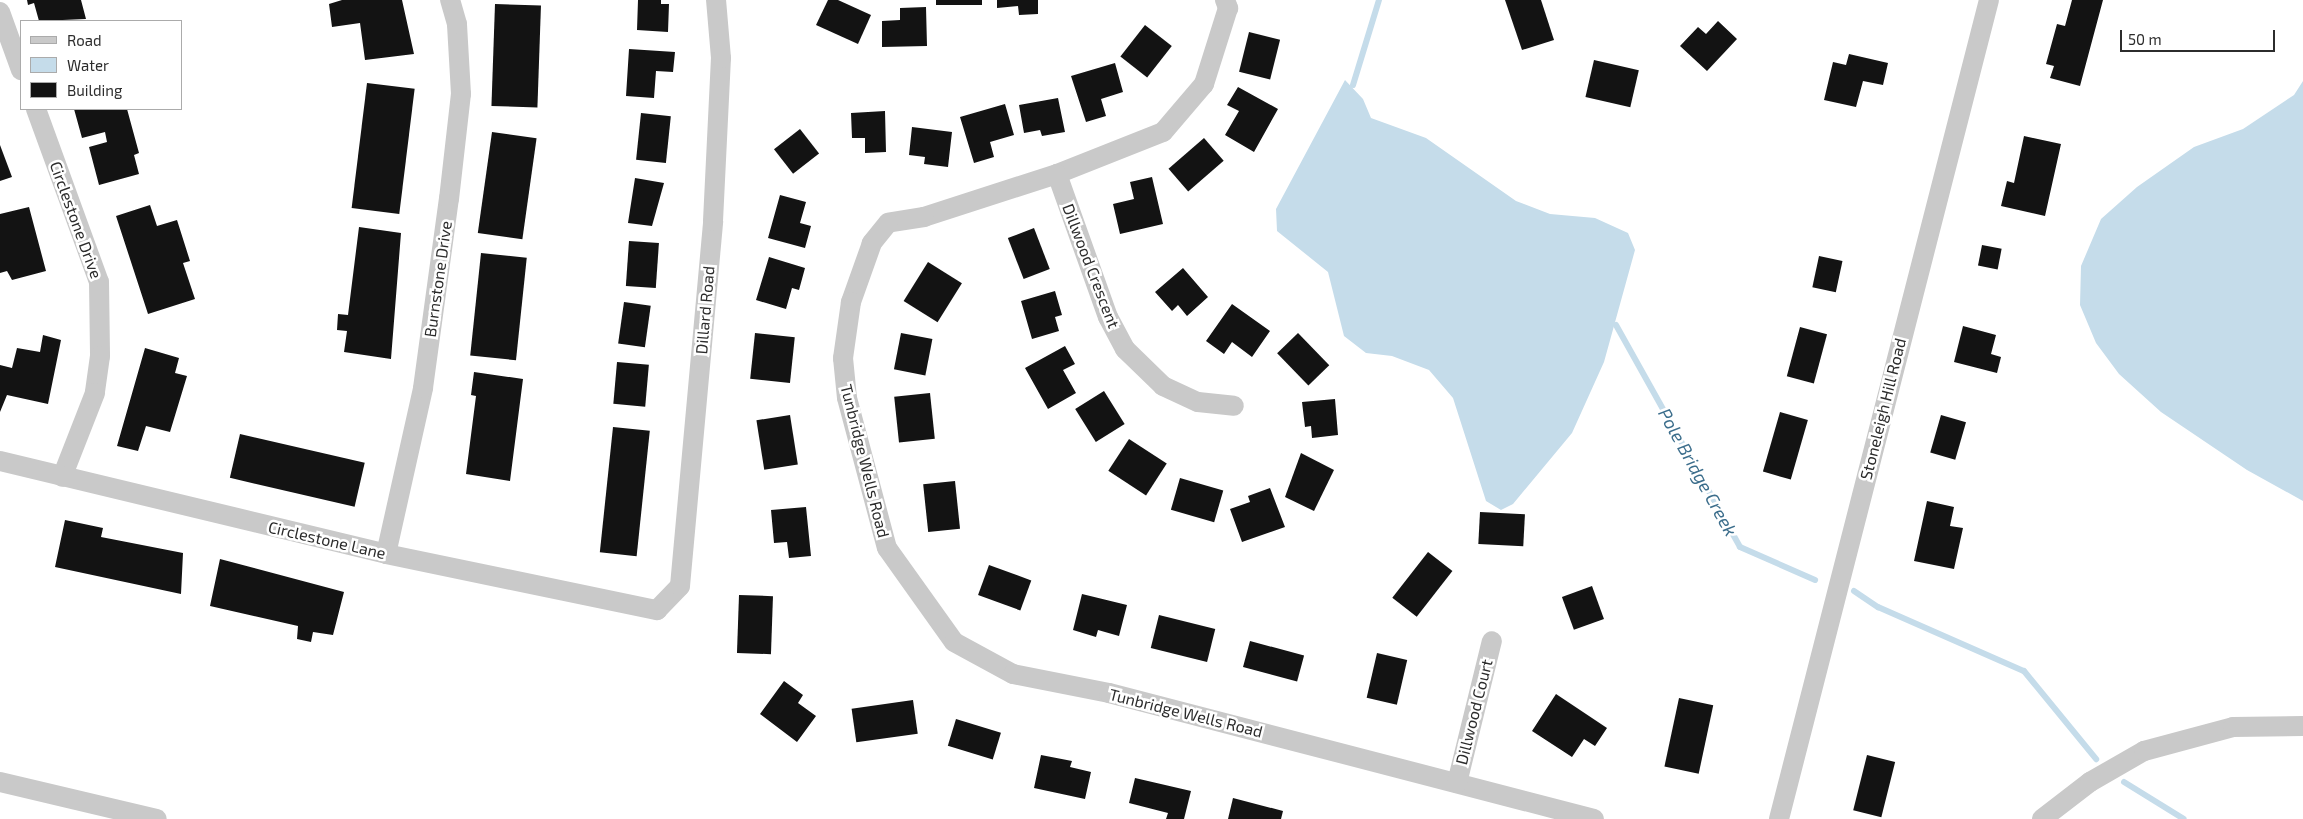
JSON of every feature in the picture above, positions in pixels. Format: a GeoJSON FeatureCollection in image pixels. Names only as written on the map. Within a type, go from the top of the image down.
{"type":"FeatureCollection","features":[{"type":"Feature","properties":{"kind":"street","name":"Burnstone Drive"},"geometry":{"type":"LineString","coordinates":[[386,554],[423,388],[452,180],[461,94],[457,24],[450,0]]}},
{"type":"Feature","properties":{"kind":"street","name":"Dillard Road"},"geometry":{"type":"LineString","coordinates":[[657,610],[680,586],[713,221],[721,58],[716,0]]}},
{"type":"Feature","properties":{"kind":"street","name":"Tunbridge Wells Road"},"geometry":{"type":"LineString","coordinates":[[1225,0],[1228,8],[1204,84],[1164,132],[1056,174],[924,217],[888,223],[872,244],[851,302],[843,358],[847,398],[887,548],[954,642],[1012,674],[1109,693],[1594,819]]}},
{"type":"Feature","properties":{"kind":"street","name":"Stoneleigh Hill Road"},"geometry":{"type":"LineString","coordinates":[[1779,819],[1989,0]]}},
{"type":"Feature","properties":{"kind":"street"},"geometry":{"type":"LineString","coordinates":[[0,12],[20,67]]}},
{"type":"Feature","properties":{"kind":"street","name":"Circlestone Drive"},"geometry":{"type":"LineString","coordinates":[[36,110],[99,282],[100,356],[95,392],[62,477]]}},
{"type":"Feature","properties":{"kind":"street","name":"Dillwood Crescent"},"geometry":{"type":"LineString","coordinates":[[1056,174],[1108,317],[1125,349],[1162,386],[1198,402],[1234,406]]}},
{"type":"Feature","properties":{"kind":"street","name":"Circlestone Lane"},"geometry":{"type":"LineString","coordinates":[[0,461],[386,554],[657,610]]}},
{"type":"Feature","properties":{"kind":"street","name":"Dillwood Court"},"geometry":{"type":"LineString","coordinates":[[1456,783],[1492,641]]}},
{"type":"Feature","properties":{"kind":"street"},"geometry":{"type":"LineString","coordinates":[[2042,819],[2090,782],[2144,751],[2234,727],[2303,726]]}},
{"type":"Feature","properties":{"kind":"street"},"geometry":{"type":"LineString","coordinates":[[0,782],[157,819]]}},
{"type":"Feature","properties":{"kind":"water"},"geometry":{"type":"Polygon","coordinates":[[[1345,80],[1363,99],[1371,118],[1426,138],[1516,201],[1550,214],[1595,218],[1628,233],[1635,250],[1604,362],[1572,433],[1513,504],[1501,510],[1486,501],[1453,398],[1429,370],[1392,356],[1366,353],[1344,336],[1328,272],[1277,231],[1276,209],[1345,80]]]}},
{"type":"Feature","properties":{"kind":"water"},"geometry":{"type":"Polygon","coordinates":[[[2303,81],[2303,501],[2247,470],[2161,412],[2119,374],[2096,343],[2080,305],[2081,266],[2101,219],[2137,187],[2194,147],[2243,129],[2294,95],[2303,81]]]}},
{"type":"Feature","properties":{"kind":"building"},"geometry":{"type":"Polygon","coordinates":[[[27,0],[81,0],[86,19],[39,20],[34,3],[28,5],[27,0]]]}},
{"type":"Feature","properties":{"kind":"building"},"geometry":{"type":"Polygon","coordinates":[[[342,0],[402,0],[414,54],[365,60],[360,23],[332,27],[329,4],[342,0]]]}},
{"type":"Feature","properties":{"kind":"building"},"geometry":{"type":"Polygon","coordinates":[[[638,0],[661,0],[661,4],[669,4],[668,32],[637,30],[638,0]]]}},
{"type":"Feature","properties":{"kind":"building"},"geometry":{"type":"Polygon","coordinates":[[[828,0],[838,0],[871,15],[858,44],[816,25],[828,0]]]}},
{"type":"Feature","properties":{"kind":"building"},"geometry":{"type":"Polygon","coordinates":[[[936,0],[982,0],[982,5],[936,5],[936,0]]]}},
{"type":"Feature","properties":{"kind":"building"},"geometry":{"type":"Polygon","coordinates":[[[997,0],[1038,0],[1038,14],[1019,15],[1018,6],[997,8],[997,0]]]}},
{"type":"Feature","properties":{"kind":"building"},"geometry":{"type":"Polygon","coordinates":[[[1505,0],[1541,0],[1554,40],[1522,50],[1505,0]]]}},
{"type":"Feature","properties":{"kind":"building"},"geometry":{"type":"Polygon","coordinates":[[[2072,0],[2103,0],[2080,86],[2050,78],[2054,66],[2046,64],[2057,24],[2065,26],[2072,0]]]}},
{"type":"Feature","properties":{"kind":"building"},"geometry":{"type":"Polygon","coordinates":[[[495,4],[541,6],[537,108],[491,106],[495,4]]]}},
{"type":"Feature","properties":{"kind":"building"},"geometry":{"type":"Polygon","coordinates":[[[926,7],[927,46],[882,47],[882,21],[900,20],[900,8],[926,7]]]}},
{"type":"Feature","properties":{"kind":"building"},"geometry":{"type":"Polygon","coordinates":[[[1718,21],[1737,39],[1707,71],[1680,46],[1698,27],[1706,34],[1718,21]]]}},
{"type":"Feature","properties":{"kind":"building"},"geometry":{"type":"Polygon","coordinates":[[[1145,25],[1172,46],[1147,77],[1120,57],[1145,25]]]}},
{"type":"Feature","properties":{"kind":"building"},"geometry":{"type":"Polygon","coordinates":[[[1249,32],[1280,40],[1270,80],[1239,72],[1249,32]]]}},
{"type":"Feature","properties":{"kind":"building"},"geometry":{"type":"Polygon","coordinates":[[[629,49],[675,52],[673,72],[656,71],[654,98],[626,96],[629,49]]]}},
{"type":"Feature","properties":{"kind":"building"},"geometry":{"type":"Polygon","coordinates":[[[1849,54],[1888,63],[1883,85],[1863,81],[1856,107],[1824,100],[1833,62],[1846,65],[1849,54]]]}},
{"type":"Feature","properties":{"kind":"building"},"geometry":{"type":"Polygon","coordinates":[[[1594,60],[1639,70],[1630,107],[1585,97],[1594,60]]]}},
{"type":"Feature","properties":{"kind":"building"},"geometry":{"type":"Polygon","coordinates":[[[1115,63],[1123,92],[1101,99],[1106,116],[1086,122],[1071,76],[1115,63]]]}},
{"type":"Feature","properties":{"kind":"building"},"geometry":{"type":"Polygon","coordinates":[[[367,83],[415,89],[399,214],[352,208],[367,83]]]}},
{"type":"Feature","properties":{"kind":"building"},"geometry":{"type":"Polygon","coordinates":[[[1238,87],[1278,109],[1254,152],[1225,135],[1239,111],[1227,105],[1238,87]]]}},
{"type":"Feature","properties":{"kind":"building"},"geometry":{"type":"Polygon","coordinates":[[[1058,98],[1065,132],[1042,136],[1040,130],[1024,133],[1019,105],[1058,98]]]}},
{"type":"Feature","properties":{"kind":"building"},"geometry":{"type":"Polygon","coordinates":[[[1005,104],[1014,135],[990,142],[994,157],[974,163],[960,117],[1005,104]]]}},
{"type":"Feature","properties":{"kind":"building"},"geometry":{"type":"Polygon","coordinates":[[[74,110],[127,110],[139,153],[134,155],[139,174],[99,185],[89,147],[107,142],[105,132],[82,138],[74,110]]]}},
{"type":"Feature","properties":{"kind":"building"},"geometry":{"type":"Polygon","coordinates":[[[885,111],[886,152],[865,153],[865,138],[852,138],[851,113],[885,111]]]}},
{"type":"Feature","properties":{"kind":"building"},"geometry":{"type":"Polygon","coordinates":[[[641,113],[671,116],[666,163],[636,160],[641,113]]]}},
{"type":"Feature","properties":{"kind":"building"},"geometry":{"type":"Polygon","coordinates":[[[912,127],[952,132],[948,167],[924,164],[925,157],[909,155],[912,127]]]}},
{"type":"Feature","properties":{"kind":"building"},"geometry":{"type":"Polygon","coordinates":[[[800,129],[819,153],[793,174],[774,149],[800,129]]]}},
{"type":"Feature","properties":{"kind":"building"},"geometry":{"type":"Polygon","coordinates":[[[492,132],[537,138],[522,239],[478,233],[492,132]]]}},
{"type":"Feature","properties":{"kind":"building"},"geometry":{"type":"Polygon","coordinates":[[[2024,136],[2061,144],[2045,216],[2001,206],[2007,181],[2014,183],[2024,136]]]}},
{"type":"Feature","properties":{"kind":"building"},"geometry":{"type":"Polygon","coordinates":[[[1204,138],[1224,161],[1188,191],[1169,169],[1204,138]]]}},
{"type":"Feature","properties":{"kind":"building"},"geometry":{"type":"Polygon","coordinates":[[[0,145],[12,177],[0,181],[0,145]]]}},
{"type":"Feature","properties":{"kind":"building"},"geometry":{"type":"Polygon","coordinates":[[[1152,177],[1163,224],[1120,234],[1113,204],[1134,199],[1130,182],[1152,177]]]}},
{"type":"Feature","properties":{"kind":"building"},"geometry":{"type":"Polygon","coordinates":[[[635,178],[664,183],[652,226],[628,223],[635,178]]]}},
{"type":"Feature","properties":{"kind":"building"},"geometry":{"type":"Polygon","coordinates":[[[780,195],[806,202],[800,223],[811,226],[805,248],[768,238],[780,195]]]}},
{"type":"Feature","properties":{"kind":"building"},"geometry":{"type":"Polygon","coordinates":[[[150,205],[157,226],[177,220],[190,261],[183,263],[195,299],[148,314],[116,216],[150,205]]]}},
{"type":"Feature","properties":{"kind":"building"},"geometry":{"type":"Polygon","coordinates":[[[29,207],[46,271],[12,280],[7,271],[0,273],[0,214],[29,207]]]}},
{"type":"Feature","properties":{"kind":"building"},"geometry":{"type":"Polygon","coordinates":[[[359,227],[401,233],[391,359],[344,352],[347,331],[337,330],[338,314],[348,315],[359,227]]]}},
{"type":"Feature","properties":{"kind":"building"},"geometry":{"type":"Polygon","coordinates":[[[1034,228],[1050,269],[1024,279],[1008,238],[1034,228]]]}},
{"type":"Feature","properties":{"kind":"building"},"geometry":{"type":"Polygon","coordinates":[[[629,241],[659,243],[656,288],[626,286],[629,241]]]}},
{"type":"Feature","properties":{"kind":"building"},"geometry":{"type":"Polygon","coordinates":[[[1982,245],[2002,249],[1998,269],[1978,266],[1982,245]]]}},
{"type":"Feature","properties":{"kind":"building"},"geometry":{"type":"Polygon","coordinates":[[[481,253],[527,258],[516,360],[470,355],[481,253]]]}},
{"type":"Feature","properties":{"kind":"building"},"geometry":{"type":"Polygon","coordinates":[[[1819,256],[1842,261],[1836,292],[1812,287],[1819,256]]]}},
{"type":"Feature","properties":{"kind":"building"},"geometry":{"type":"Polygon","coordinates":[[[769,257],[805,268],[799,290],[792,288],[786,309],[756,300],[769,257]]]}},
{"type":"Feature","properties":{"kind":"building"},"geometry":{"type":"Polygon","coordinates":[[[928,262],[962,283],[938,322],[904,301],[928,262]]]}},
{"type":"Feature","properties":{"kind":"building"},"geometry":{"type":"Polygon","coordinates":[[[1183,268],[1208,297],[1187,316],[1178,305],[1172,311],[1155,292],[1183,268]]]}},
{"type":"Feature","properties":{"kind":"building"},"geometry":{"type":"Polygon","coordinates":[[[1055,291],[1062,315],[1055,317],[1059,331],[1032,339],[1021,301],[1055,291]]]}},
{"type":"Feature","properties":{"kind":"building"},"geometry":{"type":"Polygon","coordinates":[[[624,302],[651,306],[645,347],[618,344],[624,302]]]}},
{"type":"Feature","properties":{"kind":"building"},"geometry":{"type":"Polygon","coordinates":[[[1232,304],[1270,331],[1252,357],[1232,342],[1224,354],[1206,341],[1232,304]]]}},
{"type":"Feature","properties":{"kind":"building"},"geometry":{"type":"Polygon","coordinates":[[[1963,326],[1996,335],[1991,354],[2001,357],[1997,373],[1954,362],[1963,326]]]}},
{"type":"Feature","properties":{"kind":"building"},"geometry":{"type":"Polygon","coordinates":[[[1800,327],[1827,334],[1814,384],[1787,376],[1800,327]]]}},
{"type":"Feature","properties":{"kind":"building"},"geometry":{"type":"Polygon","coordinates":[[[755,333],[795,337],[790,383],[750,379],[755,333]]]}},
{"type":"Feature","properties":{"kind":"building"},"geometry":{"type":"Polygon","coordinates":[[[901,333],[932,339],[925,375],[894,369],[901,333]]]}},
{"type":"Feature","properties":{"kind":"building"},"geometry":{"type":"Polygon","coordinates":[[[1298,333],[1329,365],[1308,386],[1277,353],[1298,333]]]}},
{"type":"Feature","properties":{"kind":"building"},"geometry":{"type":"Polygon","coordinates":[[[43,335],[61,340],[48,404],[7,395],[0,412],[0,365],[12,368],[17,348],[40,352],[43,335]]]}},
{"type":"Feature","properties":{"kind":"building"},"geometry":{"type":"Polygon","coordinates":[[[1065,346],[1075,364],[1063,370],[1076,393],[1048,409],[1025,368],[1065,346]]]}},
{"type":"Feature","properties":{"kind":"building"},"geometry":{"type":"Polygon","coordinates":[[[145,348],[179,358],[175,373],[187,376],[170,432],[146,426],[138,451],[117,446],[145,348]]]}},
{"type":"Feature","properties":{"kind":"building"},"geometry":{"type":"Polygon","coordinates":[[[617,362],[649,365],[645,407],[613,404],[617,362]]]}},
{"type":"Feature","properties":{"kind":"building"},"geometry":{"type":"Polygon","coordinates":[[[474,372],[523,379],[510,481],[466,474],[476,396],[471,395],[474,372]]]}},
{"type":"Feature","properties":{"kind":"building"},"geometry":{"type":"Polygon","coordinates":[[[1104,391],[1125,424],[1096,442],[1075,409],[1104,391]]]}},
{"type":"Feature","properties":{"kind":"building"},"geometry":{"type":"Polygon","coordinates":[[[930,393],[935,439],[899,443],[894,397],[930,393]]]}},
{"type":"Feature","properties":{"kind":"building"},"geometry":{"type":"Polygon","coordinates":[[[1335,399],[1338,435],[1312,438],[1311,426],[1305,427],[1302,402],[1335,399]]]}},
{"type":"Feature","properties":{"kind":"building"},"geometry":{"type":"Polygon","coordinates":[[[1780,412],[1808,420],[1791,480],[1763,472],[1780,412]]]}},
{"type":"Feature","properties":{"kind":"building"},"geometry":{"type":"Polygon","coordinates":[[[790,415],[798,464],[764,470],[756,420],[790,415]]]}},
{"type":"Feature","properties":{"kind":"building"},"geometry":{"type":"Polygon","coordinates":[[[1941,415],[1966,422],[1955,460],[1930,452],[1941,415]]]}},
{"type":"Feature","properties":{"kind":"building"},"geometry":{"type":"Polygon","coordinates":[[[613,427],[650,431],[637,556],[600,552],[613,427]]]}},
{"type":"Feature","properties":{"kind":"building"},"geometry":{"type":"Polygon","coordinates":[[[240,434],[365,463],[355,507],[230,478],[240,434]]]}},
{"type":"Feature","properties":{"kind":"building"},"geometry":{"type":"Polygon","coordinates":[[[1129,439],[1167,464],[1146,495],[1108,471],[1129,439]]]}},
{"type":"Feature","properties":{"kind":"building"},"geometry":{"type":"Polygon","coordinates":[[[1301,453],[1334,470],[1314,511],[1285,497],[1301,453]]]}},
{"type":"Feature","properties":{"kind":"building"},"geometry":{"type":"Polygon","coordinates":[[[1180,478],[1223,490],[1214,522],[1171,510],[1180,478]]]}},
{"type":"Feature","properties":{"kind":"building"},"geometry":{"type":"Polygon","coordinates":[[[955,481],[960,529],[928,532],[923,484],[955,481]]]}},
{"type":"Feature","properties":{"kind":"building"},"geometry":{"type":"Polygon","coordinates":[[[1270,488],[1285,527],[1242,542],[1230,509],[1250,502],[1248,496],[1270,488]]]}},
{"type":"Feature","properties":{"kind":"building"},"geometry":{"type":"Polygon","coordinates":[[[1927,501],[1954,507],[1950,526],[1963,528],[1954,569],[1914,561],[1927,501]]]}},
{"type":"Feature","properties":{"kind":"building"},"geometry":{"type":"Polygon","coordinates":[[[806,507],[811,556],[789,558],[787,542],[774,543],[771,510],[806,507]]]}},
{"type":"Feature","properties":{"kind":"building"},"geometry":{"type":"Polygon","coordinates":[[[1480,512],[1525,514],[1523,546],[1478,544],[1480,512]]]}},
{"type":"Feature","properties":{"kind":"building"},"geometry":{"type":"Polygon","coordinates":[[[65,520],[103,528],[101,537],[183,553],[181,594],[55,567],[65,520]]]}},
{"type":"Feature","properties":{"kind":"building"},"geometry":{"type":"Polygon","coordinates":[[[1428,552],[1452,571],[1417,617],[1392,598],[1428,552]]]}},
{"type":"Feature","properties":{"kind":"building"},"geometry":{"type":"Polygon","coordinates":[[[220,559],[344,592],[333,635],[313,632],[311,642],[297,639],[298,626],[210,606],[220,559]]]}},
{"type":"Feature","properties":{"kind":"building"},"geometry":{"type":"Polygon","coordinates":[[[989,565],[1031,580],[1020,610],[978,595],[989,565]]]}},
{"type":"Feature","properties":{"kind":"building"},"geometry":{"type":"Polygon","coordinates":[[[1592,586],[1604,619],[1574,630],[1562,597],[1592,586]]]}},
{"type":"Feature","properties":{"kind":"building"},"geometry":{"type":"Polygon","coordinates":[[[1082,594],[1127,605],[1119,636],[1098,630],[1096,637],[1073,630],[1082,594]]]}},
{"type":"Feature","properties":{"kind":"building"},"geometry":{"type":"Polygon","coordinates":[[[739,595],[773,596],[771,654],[737,653],[739,595]]]}},
{"type":"Feature","properties":{"kind":"building"},"geometry":{"type":"Polygon","coordinates":[[[1159,615],[1215,629],[1207,662],[1151,648],[1159,615]]]}},
{"type":"Feature","properties":{"kind":"building"},"geometry":{"type":"Polygon","coordinates":[[[1250,641],[1304,655],[1297,682],[1243,667],[1250,641]]]}},
{"type":"Feature","properties":{"kind":"building"},"geometry":{"type":"Polygon","coordinates":[[[1377,653],[1407,660],[1397,705],[1367,698],[1377,653]]]}},
{"type":"Feature","properties":{"kind":"building"},"geometry":{"type":"Polygon","coordinates":[[[784,681],[803,695],[798,703],[816,716],[797,742],[760,714],[784,681]]]}},
{"type":"Feature","properties":{"kind":"building"},"geometry":{"type":"Polygon","coordinates":[[[1556,694],[1607,728],[1595,746],[1584,739],[1572,757],[1532,731],[1556,694]]]}},
{"type":"Feature","properties":{"kind":"building"},"geometry":{"type":"Polygon","coordinates":[[[1679,698],[1713,705],[1699,774],[1664,766],[1679,698]]]}},
{"type":"Feature","properties":{"kind":"building"},"geometry":{"type":"Polygon","coordinates":[[[913,700],[918,734],[856,742],[852,709],[913,700]]]}},
{"type":"Feature","properties":{"kind":"building"},"geometry":{"type":"Polygon","coordinates":[[[956,719],[1001,733],[993,760],[948,746],[956,719]]]}},
{"type":"Feature","properties":{"kind":"building"},"geometry":{"type":"Polygon","coordinates":[[[1041,755],[1072,761],[1070,767],[1091,772],[1085,799],[1034,788],[1041,755]]]}},
{"type":"Feature","properties":{"kind":"building"},"geometry":{"type":"Polygon","coordinates":[[[1867,755],[1895,762],[1881,817],[1853,810],[1867,755]]]}},
{"type":"Feature","properties":{"kind":"building"},"geometry":{"type":"Polygon","coordinates":[[[1135,778],[1191,791],[1184,819],[1166,819],[1168,813],[1129,803],[1135,778]]]}},
{"type":"Feature","properties":{"kind":"building"},"geometry":{"type":"Polygon","coordinates":[[[1233,798],[1283,811],[1281,819],[1228,819],[1233,798]]]}},
{"type":"Feature","properties":{"kind":"waterway","name":"Pole Bridge Creek"},"geometry":{"type":"LineString","coordinates":[[1353,85],[1379,0]]}},
{"type":"Feature","properties":{"kind":"waterway","name":"Pole Bridge Creek"},"geometry":{"type":"LineString","coordinates":[[1616,325],[1740,547],[1815,580]]}},
{"type":"Feature","properties":{"kind":"waterway","name":"Pole Bridge Creek"},"geometry":{"type":"LineString","coordinates":[[1854,591],[1878,607],[2024,671],[2096,759]]}},
{"type":"Feature","properties":{"kind":"waterway","name":"Pole Bridge Creek"},"geometry":{"type":"LineString","coordinates":[[2124,782],[2184,819]]}}]}
